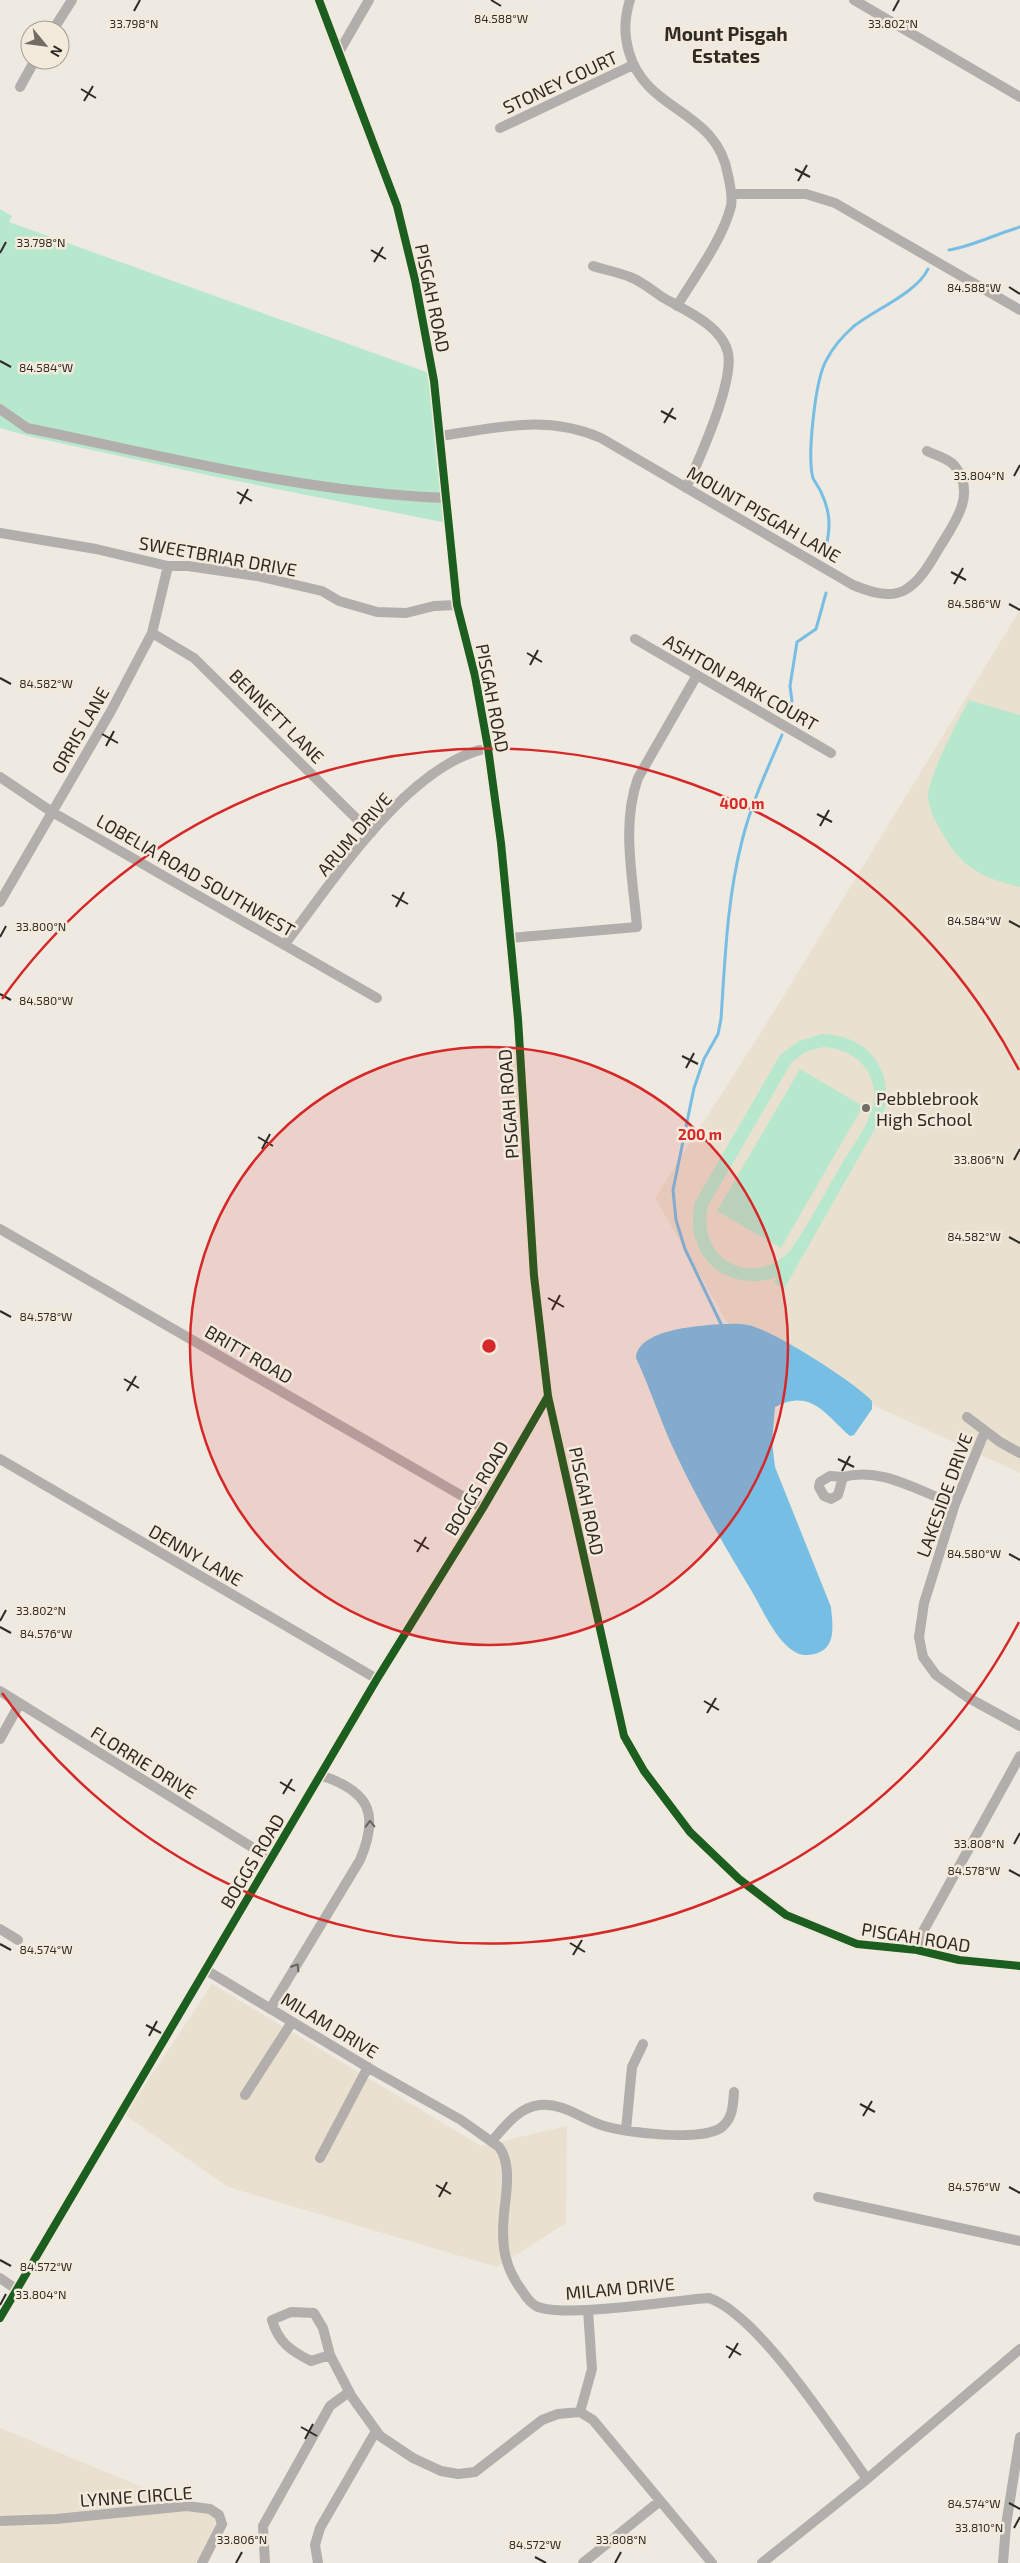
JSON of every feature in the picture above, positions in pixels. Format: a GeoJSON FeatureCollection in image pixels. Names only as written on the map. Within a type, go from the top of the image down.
{"type":"FeatureCollection","features":[{"type":"Feature","properties":{"kind":"street"},"geometry":{"type":"LineString","coordinates":[[59,20],[72,0]]}},
{"type":"Feature","properties":{"kind":"street","name":"PISGAH ROAD"},"geometry":{"type":"LineString","coordinates":[[319,0],[398,206],[419,298],[434,380],[457,605],[475,676],[488,748],[510,938],[518,1019],[534,1276],[548,1396],[624,1736],[644,1771],[690,1832],[739,1879],[786,1915],[857,1944],[917,1950],[959,1960],[1020,1966]]}},
{"type":"Feature","properties":{"kind":"street"},"geometry":{"type":"LineString","coordinates":[[339,52],[369,0]]}},
{"type":"Feature","properties":{"kind":"street"},"geometry":{"type":"LineString","coordinates":[[630,0],[625,15],[625,36],[633,66],[646,84],[662,100],[699,123],[711,135],[721,151],[727,167],[732,194],[731,205],[722,230],[677,306]]}},
{"type":"Feature","properties":{"kind":"street"},"geometry":{"type":"LineString","coordinates":[[854,0],[1020,97]]}},
{"type":"Feature","properties":{"kind":"street","name":"STONEY COURT"},"geometry":{"type":"LineString","coordinates":[[500,128],[633,66]]}},
{"type":"Feature","properties":{"kind":"street"},"geometry":{"type":"LineString","coordinates":[[20,87],[29,70]]}},
{"type":"Feature","properties":{"kind":"street"},"geometry":{"type":"LineString","coordinates":[[732,194],[806,194],[835,203],[1020,310]]}},
{"type":"Feature","properties":{"kind":"street"},"geometry":{"type":"LineString","coordinates":[[593,266],[631,277],[704,322],[720,338],[728,353],[728,371],[717,411],[704,451],[686,488]]}},
{"type":"Feature","properties":{"kind":"street"},"geometry":{"type":"LineString","coordinates":[[0,410],[27,428],[240,471],[391,496],[446,498]]}},
{"type":"Feature","properties":{"kind":"street","name":"MOUNT PISGAH LANE"},"geometry":{"type":"LineString","coordinates":[[440,436],[534,423],[582,430],[601,438],[853,585],[872,593],[890,593],[905,590],[927,568],[960,513],[964,499],[963,480],[953,464],[927,451]]}},
{"type":"Feature","properties":{"kind":"street","name":"SWEETBRIAR DRIVE"},"geometry":{"type":"LineString","coordinates":[[0,533],[96,549],[168,566],[188,566],[257,576],[322,591],[339,601],[377,612],[406,613],[434,606],[457,605]]}},
{"type":"Feature","properties":{"kind":"street","name":"ORRIS LANE"},"geometry":{"type":"LineString","coordinates":[[0,902],[111,711],[152,633],[168,566]]}},
{"type":"Feature","properties":{"kind":"street","name":"BENNETT LANE"},"geometry":{"type":"LineString","coordinates":[[152,633],[194,658],[371,832]]}},
{"type":"Feature","properties":{"kind":"street","name":"ASHTON PARK COURT"},"geometry":{"type":"LineString","coordinates":[[635,639],[832,753]]}},
{"type":"Feature","properties":{"kind":"street"},"geometry":{"type":"LineString","coordinates":[[510,938],[637,927],[628,824],[633,790],[697,675]]}},
{"type":"Feature","properties":{"kind":"street","name":"ARUM DRIVE"},"geometry":{"type":"LineString","coordinates":[[284,945],[371,832],[428,777],[451,761],[474,751],[488,748]]}},
{"type":"Feature","properties":{"kind":"street","name":"LOBELIA ROAD SOUTHWEST"},"geometry":{"type":"LineString","coordinates":[[0,777],[52,812],[378,998]]}},
{"type":"Feature","properties":{"kind":"street","name":"BRITT ROAD"},"geometry":{"type":"LineString","coordinates":[[0,1229],[483,1508]]}},
{"type":"Feature","properties":{"kind":"street","name":"BOGGS ROAD"},"geometry":{"type":"LineString","coordinates":[[0,2318],[377,1679],[483,1508],[548,1396]]}},
{"type":"Feature","properties":{"kind":"street","name":"LAKESIDE DRIVE"},"geometry":{"type":"LineString","coordinates":[[967,1417],[1020,1453]]}},
{"type":"Feature","properties":{"kind":"street","name":"LAKESIDE DRIVE"},"geometry":{"type":"LineString","coordinates":[[985,1430],[955,1504],[921,1616],[919,1637],[921,1651],[930,1669],[947,1684],[1020,1726]]}},
{"type":"Feature","properties":{"kind":"street","name":"DENNY LANE"},"geometry":{"type":"LineString","coordinates":[[0,1459],[377,1679]]}},
{"type":"Feature","properties":{"kind":"street"},"geometry":{"type":"LineString","coordinates":[[843,1477],[861,1474],[884,1477],[955,1504]]}},
{"type":"Feature","properties":{"kind":"street","name":"FLORRIE DRIVE"},"geometry":{"type":"LineString","coordinates":[[0,1691],[271,1860]]}},
{"type":"Feature","properties":{"kind":"street"},"geometry":{"type":"LineString","coordinates":[[0,1739],[20,1703]]}},
{"type":"Feature","properties":{"kind":"street"},"geometry":{"type":"LineString","coordinates":[[917,1950],[920,1937],[1020,1756]]}},
{"type":"Feature","properties":{"kind":"street"},"geometry":{"type":"LineString","coordinates":[[270,2008],[360,1860],[370,1835],[371,1824],[365,1803],[346,1787],[320,1775]]}},
{"type":"Feature","properties":{"kind":"street"},"geometry":{"type":"LineString","coordinates":[[0,1930],[18,1940]]}},
{"type":"Feature","properties":{"kind":"street","name":"MILAM DRIVE"},"geometry":{"type":"LineString","coordinates":[[206,1970],[368,2067],[462,2120],[492,2141],[503,2152],[506,2173],[504,2217],[508,2271],[527,2298],[536,2306],[553,2309],[588,2310],[709,2298],[721,2303],[762,2339],[867,2478]]}},
{"type":"Feature","properties":{"kind":"street"},"geometry":{"type":"LineString","coordinates":[[245,2095],[292,2022]]}},
{"type":"Feature","properties":{"kind":"street"},"geometry":{"type":"LineString","coordinates":[[626,2130],[632,2067],[642,2044]]}},
{"type":"Feature","properties":{"kind":"street"},"geometry":{"type":"LineString","coordinates":[[320,2158],[368,2067]]}},
{"type":"Feature","properties":{"kind":"street"},"geometry":{"type":"LineString","coordinates":[[492,2141],[510,2120],[524,2110],[538,2105],[564,2108],[600,2125],[626,2130],[695,2135],[711,2132],[720,2128],[728,2121],[733,2108],[734,2092]]}},
{"type":"Feature","properties":{"kind":"street"},"geometry":{"type":"LineString","coordinates":[[818,2198],[1020,2241]]}},
{"type":"Feature","properties":{"kind":"street"},"geometry":{"type":"LineString","coordinates":[[0,2278],[16,2289]]}},
{"type":"Feature","properties":{"kind":"street"},"geometry":{"type":"LineString","coordinates":[[580,2412],[592,2369],[588,2310]]}},
{"type":"Feature","properties":{"kind":"street"},"geometry":{"type":"LineString","coordinates":[[330,2355],[311,2361],[296,2353],[280,2341],[272,2320],[292,2312],[314,2313],[323,2328],[330,2355],[349,2392],[376,2431],[413,2458],[442,2471],[475,2472],[542,2420],[558,2414],[580,2412],[593,2420],[712,2563]]}},
{"type":"Feature","properties":{"kind":"street"},"geometry":{"type":"LineString","coordinates":[[762,2563],[867,2478],[1020,2349]]}},
{"type":"Feature","properties":{"kind":"street"},"geometry":{"type":"LineString","coordinates":[[265,2563],[263,2526],[330,2406],[349,2392]]}},
{"type":"Feature","properties":{"kind":"street"},"geometry":{"type":"LineString","coordinates":[[318,2563],[315,2545],[320,2528],[376,2431]]}},
{"type":"Feature","properties":{"kind":"street"},"geometry":{"type":"LineString","coordinates":[[1003,2563],[1006,2525],[1020,2438]]}},
{"type":"Feature","properties":{"kind":"street"},"geometry":{"type":"LineString","coordinates":[[583,2563],[660,2501]]}},
{"type":"Feature","properties":{"kind":"street","name":"LYNNE CIRCLE"},"geometry":{"type":"LineString","coordinates":[[0,2521],[56,2519],[186,2506],[210,2509],[219,2516],[222,2524],[202,2563]]}},
{"type":"Feature","properties":{"kind":"shaded area","name":"Pebblebrook High School"},"geometry":{"type":"Polygon","coordinates":[[[1020,610],[1020,1473],[778,1361],[730,1327],[655,1198],[770,1018],[1020,610]]]}},
{"type":"Feature","properties":{"kind":"shaded area"},"geometry":{"type":"Polygon","coordinates":[[[212,1984],[481,2146],[567,2126],[566,2223],[497,2267],[228,2187],[125,2115],[212,1984]]]}},
{"type":"Feature","properties":{"kind":"shaded area"},"geometry":{"type":"Polygon","coordinates":[[[0,2428],[229,2523],[207,2563],[0,2563],[0,2428]]]}},
{"type":"Feature","properties":{"kind":"green space"},"geometry":{"type":"Polygon","coordinates":[[[0,209],[12,216],[9,222],[432,374],[447,523],[212,476],[32,437],[0,428],[0,209]]]}},
{"type":"Feature","properties":{"kind":"green space"},"geometry":{"type":"Polygon","coordinates":[[[969,700],[1020,715],[1020,887],[983,875],[965,863],[957,855],[937,825],[930,807],[928,798],[932,777],[969,700]]]}},
{"type":"Feature","properties":{"kind":"green space"},"geometry":{"type":"Polygon","coordinates":[[[822,1034],[838,1036],[864,1048],[874,1057],[881,1069],[885,1082],[886,1097],[884,1113],[784,1289],[774,1283],[777,1277],[758,1281],[741,1280],[725,1275],[712,1266],[702,1254],[695,1238],[693,1221],[695,1202],[780,1055],[799,1041],[822,1034]],[[823,1047],[805,1052],[791,1063],[708,1206],[706,1224],[710,1240],[718,1253],[729,1262],[743,1267],[758,1268],[774,1263],[789,1252],[869,1118],[874,1100],[874,1089],[867,1070],[853,1056],[834,1048],[823,1047]]]}},
{"type":"Feature","properties":{"kind":"green space"},"geometry":{"type":"Polygon","coordinates":[[[800,1069],[863,1106],[781,1248],[717,1211],[800,1069]]]}},
{"type":"Feature","properties":{"kind":"water"},"geometry":{"type":"Polygon","coordinates":[[[721,1324],[748,1325],[775,1336],[832,1370],[872,1401],[872,1409],[854,1435],[850,1436],[825,1412],[808,1402],[798,1400],[775,1407],[772,1442],[775,1467],[831,1607],[832,1632],[829,1644],[820,1652],[814,1654],[805,1655],[795,1652],[781,1640],[770,1624],[692,1486],[669,1439],[636,1358],[639,1348],[658,1335],[685,1328],[721,1324]]]}},
{"type":"Feature","properties":{"kind":"waterway"},"geometry":{"type":"LineString","coordinates":[[949,250],[967,246],[1020,227]]}},
{"type":"Feature","properties":{"kind":"waterway"},"geometry":{"type":"LineString","coordinates":[[826,547],[829,532],[828,512],[821,492],[813,478],[811,468],[813,418],[823,369],[832,350],[849,330],[904,294],[922,278],[928,269]]}},
{"type":"Feature","properties":{"kind":"waterway"},"geometry":{"type":"LineString","coordinates":[[788,718],[792,701],[790,686],[797,642],[816,629],[826,593]]}},
{"type":"Feature","properties":{"kind":"waterway"},"geometry":{"type":"LineString","coordinates":[[721,1324],[685,1249],[676,1220],[673,1190],[694,1088],[704,1059],[718,1034],[721,1019],[730,907],[742,841],[755,800],[782,735]]}},
{"type":"Feature","properties":{"kind":"cycle path"},"geometry":{"type":"LineString","coordinates":[[319,0],[397,206],[415,280],[434,381],[457,605],[475,676],[488,748],[501,843],[518,1019],[534,1276],[548,1396],[624,1736],[644,1771],[690,1832],[739,1879],[786,1915],[857,1944],[917,1950],[959,1960],[1020,1966]]}},
{"type":"Feature","properties":{"kind":"cycle path"},"geometry":{"type":"LineString","coordinates":[[0,2318],[377,1679],[483,1508],[548,1396]]}},
{"type":"Feature","properties":{"kind":"place","name":"Pebblebrook High School"},"geometry":{"type":"Point","coordinates":[866,1108]}},
{"type":"Feature","properties":{"kind":"district","name":"Mount Pisgah Estates"},"geometry":{"type":"Point","coordinates":[726,44]}}]}
